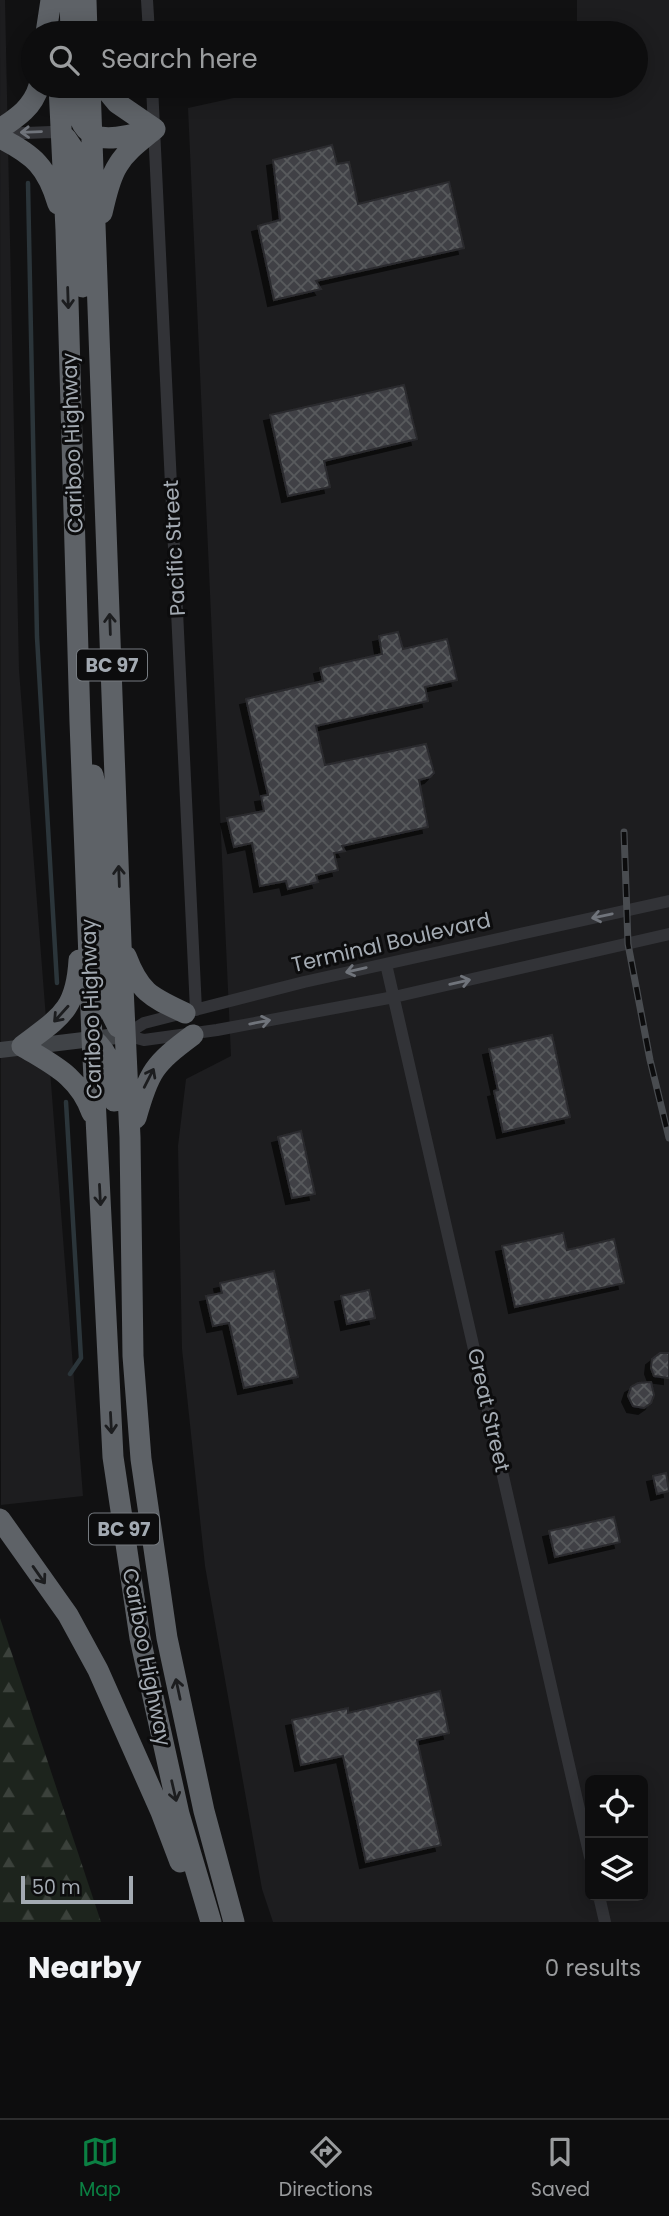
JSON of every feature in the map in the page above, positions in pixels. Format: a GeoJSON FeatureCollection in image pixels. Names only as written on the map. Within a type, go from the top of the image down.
{"type":"FeatureCollection","features":[{"type":"Feature","properties":{"kind":"highway"},"geometry":{"type":"LineString","coordinates":[[49,21],[53,0]]}},
{"type":"Feature","properties":{"kind":"highway"},"geometry":{"type":"LineString","coordinates":[[53,0],[56,21]]}},
{"type":"Feature","properties":{"kind":"highway"},"geometry":{"type":"LineString","coordinates":[[70,0],[71,21]]}},
{"type":"Feature","properties":{"kind":"highway"},"geometry":{"type":"LineString","coordinates":[[86,0],[87,21]]}},
{"type":"Feature","properties":{"kind":"highway"},"geometry":{"type":"LineString","coordinates":[[33,98],[30,105],[0,133],[32,155],[40,165],[53,187],[66,230]]}},
{"type":"Feature","properties":{"kind":"highway","name":"Cariboo Highway"},"geometry":{"type":"LineString","coordinates":[[60,98],[92,1038],[113,1457],[140,1638],[179,1814],[211,1922]]}},
{"type":"Feature","properties":{"kind":"highway"},"geometry":{"type":"LineString","coordinates":[[76,98],[78,117],[92,136],[100,138],[132,135],[155,129]]}},
{"type":"Feature","properties":{"kind":"highway","name":"Cariboo Highway"},"geometry":{"type":"LineString","coordinates":[[90,98],[130,1137],[133,1356],[141,1459],[167,1638],[204,1811],[234,1922]]}},
{"type":"Feature","properties":{"kind":"highway"},"geometry":{"type":"LineString","coordinates":[[113,98],[155,129]]}},
{"type":"Feature","properties":{"kind":"highway"},"geometry":{"type":"LineString","coordinates":[[96,234],[112,176],[118,164],[155,129]]}},
{"type":"Feature","properties":{"kind":"highway"},"geometry":{"type":"LineString","coordinates":[[61,134],[69,140],[77,162],[87,351],[90,367],[102,387]]}},
{"type":"Feature","properties":{"kind":"highway"},"geometry":{"type":"LineString","coordinates":[[80,722],[99,807],[111,1013],[116,1025],[125,1034]]}},
{"type":"Feature","properties":{"kind":"highway"},"geometry":{"type":"LineString","coordinates":[[85,853],[75,991],[58,1019],[22,1046],[78,1084],[97,1127]]}},
{"type":"Feature","properties":{"kind":"highway"},"geometry":{"type":"LineString","coordinates":[[121,944],[140,986],[151,996],[190,1012]]}},
{"type":"Feature","properties":{"kind":"highway"},"geometry":{"type":"LineString","coordinates":[[130,1137],[151,1073],[166,1055],[193,1034]]}},
{"type":"Feature","properties":{"kind":"highway"},"geometry":{"type":"LineString","coordinates":[[92,1038],[104,1048],[110,1060],[113,1077],[125,1341],[133,1356]]}},
{"type":"Feature","properties":{"kind":"highway"},"geometry":{"type":"LineString","coordinates":[[0,1519],[68,1615],[98,1670],[161,1812],[204,1922]]}},
{"type":"Feature","properties":{"kind":"street"},"geometry":{"type":"LineString","coordinates":[[148,0],[149,21]]}},
{"type":"Feature","properties":{"kind":"street","name":"Pacific Street"},"geometry":{"type":"LineString","coordinates":[[153,98],[190,1012]]}},
{"type":"Feature","properties":{"kind":"street"},"geometry":{"type":"LineString","coordinates":[[0,133],[61,134]]}},
{"type":"Feature","properties":{"kind":"street","name":"Terminal Boulevard"},"geometry":{"type":"LineString","coordinates":[[0,1049],[125,1034],[144,1023],[304,982],[669,901]]}},
{"type":"Feature","properties":{"kind":"street","name":"Terminal Boulevard"},"geometry":{"type":"LineString","coordinates":[[125,1034],[144,1040],[193,1034],[394,997],[669,934]]}},
{"type":"Feature","properties":{"kind":"street","name":"Great Street"},"geometry":{"type":"LineString","coordinates":[[386,964],[586,1838]]}},
{"type":"Feature","properties":{"kind":"street"},"geometry":{"type":"LineString","coordinates":[[600,1901],[605,1922]]}},
{"type":"Feature","properties":{"kind":"shaded area"},"geometry":{"type":"Polygon","coordinates":[[[0,0],[5,0],[19,670],[83,1496],[1,1505],[0,0]]]}},
{"type":"Feature","properties":{"kind":"shaded area"},"geometry":{"type":"Polygon","coordinates":[[[577,0],[669,0],[669,1922],[273,1922],[262,1889],[205,1566],[182,1349],[178,1146],[186,1079],[231,1056],[188,108],[233,98],[648,98],[648,21],[577,21],[577,0]]]}},
{"type":"Feature","properties":{"kind":"green space"},"geometry":{"type":"Polygon","coordinates":[[[0,1618],[101,1922],[0,1922],[0,1618]]]}},
{"type":"Feature","properties":{"kind":"building"},"geometry":{"type":"Polygon","coordinates":[[[332,145],[337,164],[349,162],[358,204],[449,182],[464,248],[316,281],[321,289],[274,300],[258,226],[280,220],[273,160],[332,145]]]}},
{"type":"Feature","properties":{"kind":"building"},"geometry":{"type":"Polygon","coordinates":[[[404,385],[417,439],[324,461],[330,487],[288,496],[270,415],[404,385]]]}},
{"type":"Feature","properties":{"kind":"building"},"geometry":{"type":"Polygon","coordinates":[[[398,632],[403,649],[447,639],[457,680],[425,687],[428,701],[316,726],[325,765],[426,744],[434,773],[419,780],[428,827],[342,846],[345,851],[334,853],[338,870],[316,875],[318,882],[288,889],[286,881],[260,886],[252,843],[234,847],[227,818],[264,811],[261,796],[268,795],[246,699],[323,681],[320,668],[382,654],[379,636],[398,632]]]}},
{"type":"Feature","properties":{"kind":"building"},"geometry":{"type":"Polygon","coordinates":[[[552,1035],[570,1117],[503,1132],[489,1049],[552,1035]]]}},
{"type":"Feature","properties":{"kind":"building"},"geometry":{"type":"Polygon","coordinates":[[[301,1131],[315,1194],[292,1198],[278,1137],[301,1131]]]}},
{"type":"Feature","properties":{"kind":"building"},"geometry":{"type":"Polygon","coordinates":[[[563,1233],[567,1250],[614,1239],[624,1283],[515,1307],[502,1246],[563,1233]]]}},
{"type":"Feature","properties":{"kind":"building"},"geometry":{"type":"Polygon","coordinates":[[[274,1271],[298,1377],[244,1388],[229,1323],[213,1326],[206,1296],[222,1293],[220,1283],[274,1271]]]}},
{"type":"Feature","properties":{"kind":"building"},"geometry":{"type":"Polygon","coordinates":[[[369,1290],[375,1318],[347,1324],[341,1296],[369,1290]]]}},
{"type":"Feature","properties":{"kind":"building"},"geometry":{"type":"Polygon","coordinates":[[[660,1353],[669,1353],[669,1378],[654,1376],[651,1368],[652,1359],[660,1353]]]}},
{"type":"Feature","properties":{"kind":"building"},"geometry":{"type":"Polygon","coordinates":[[[651,1382],[654,1395],[651,1403],[644,1408],[633,1406],[628,1396],[631,1387],[638,1383],[651,1382]]]}},
{"type":"Feature","properties":{"kind":"building"},"geometry":{"type":"Polygon","coordinates":[[[666,1473],[669,1491],[657,1494],[653,1476],[666,1473]]]}},
{"type":"Feature","properties":{"kind":"building"},"geometry":{"type":"Polygon","coordinates":[[[614,1517],[620,1542],[555,1557],[549,1531],[614,1517]]]}},
{"type":"Feature","properties":{"kind":"building"},"geometry":{"type":"Polygon","coordinates":[[[440,1691],[449,1733],[417,1740],[441,1845],[366,1862],[343,1756],[301,1765],[292,1720],[348,1708],[348,1713],[440,1691]]]}},
{"type":"Feature","properties":{"kind":"waterway"},"geometry":{"type":"LineString","coordinates":[[28,183],[37,637],[57,983]]}},
{"type":"Feature","properties":{"kind":"waterway"},"geometry":{"type":"LineString","coordinates":[[66,1102],[81,1358],[70,1374]]}},
{"type":"Feature","properties":{"kind":"railway"},"geometry":{"type":"LineString","coordinates":[[624,832],[628,944],[650,1060],[669,1138]]}}]}
